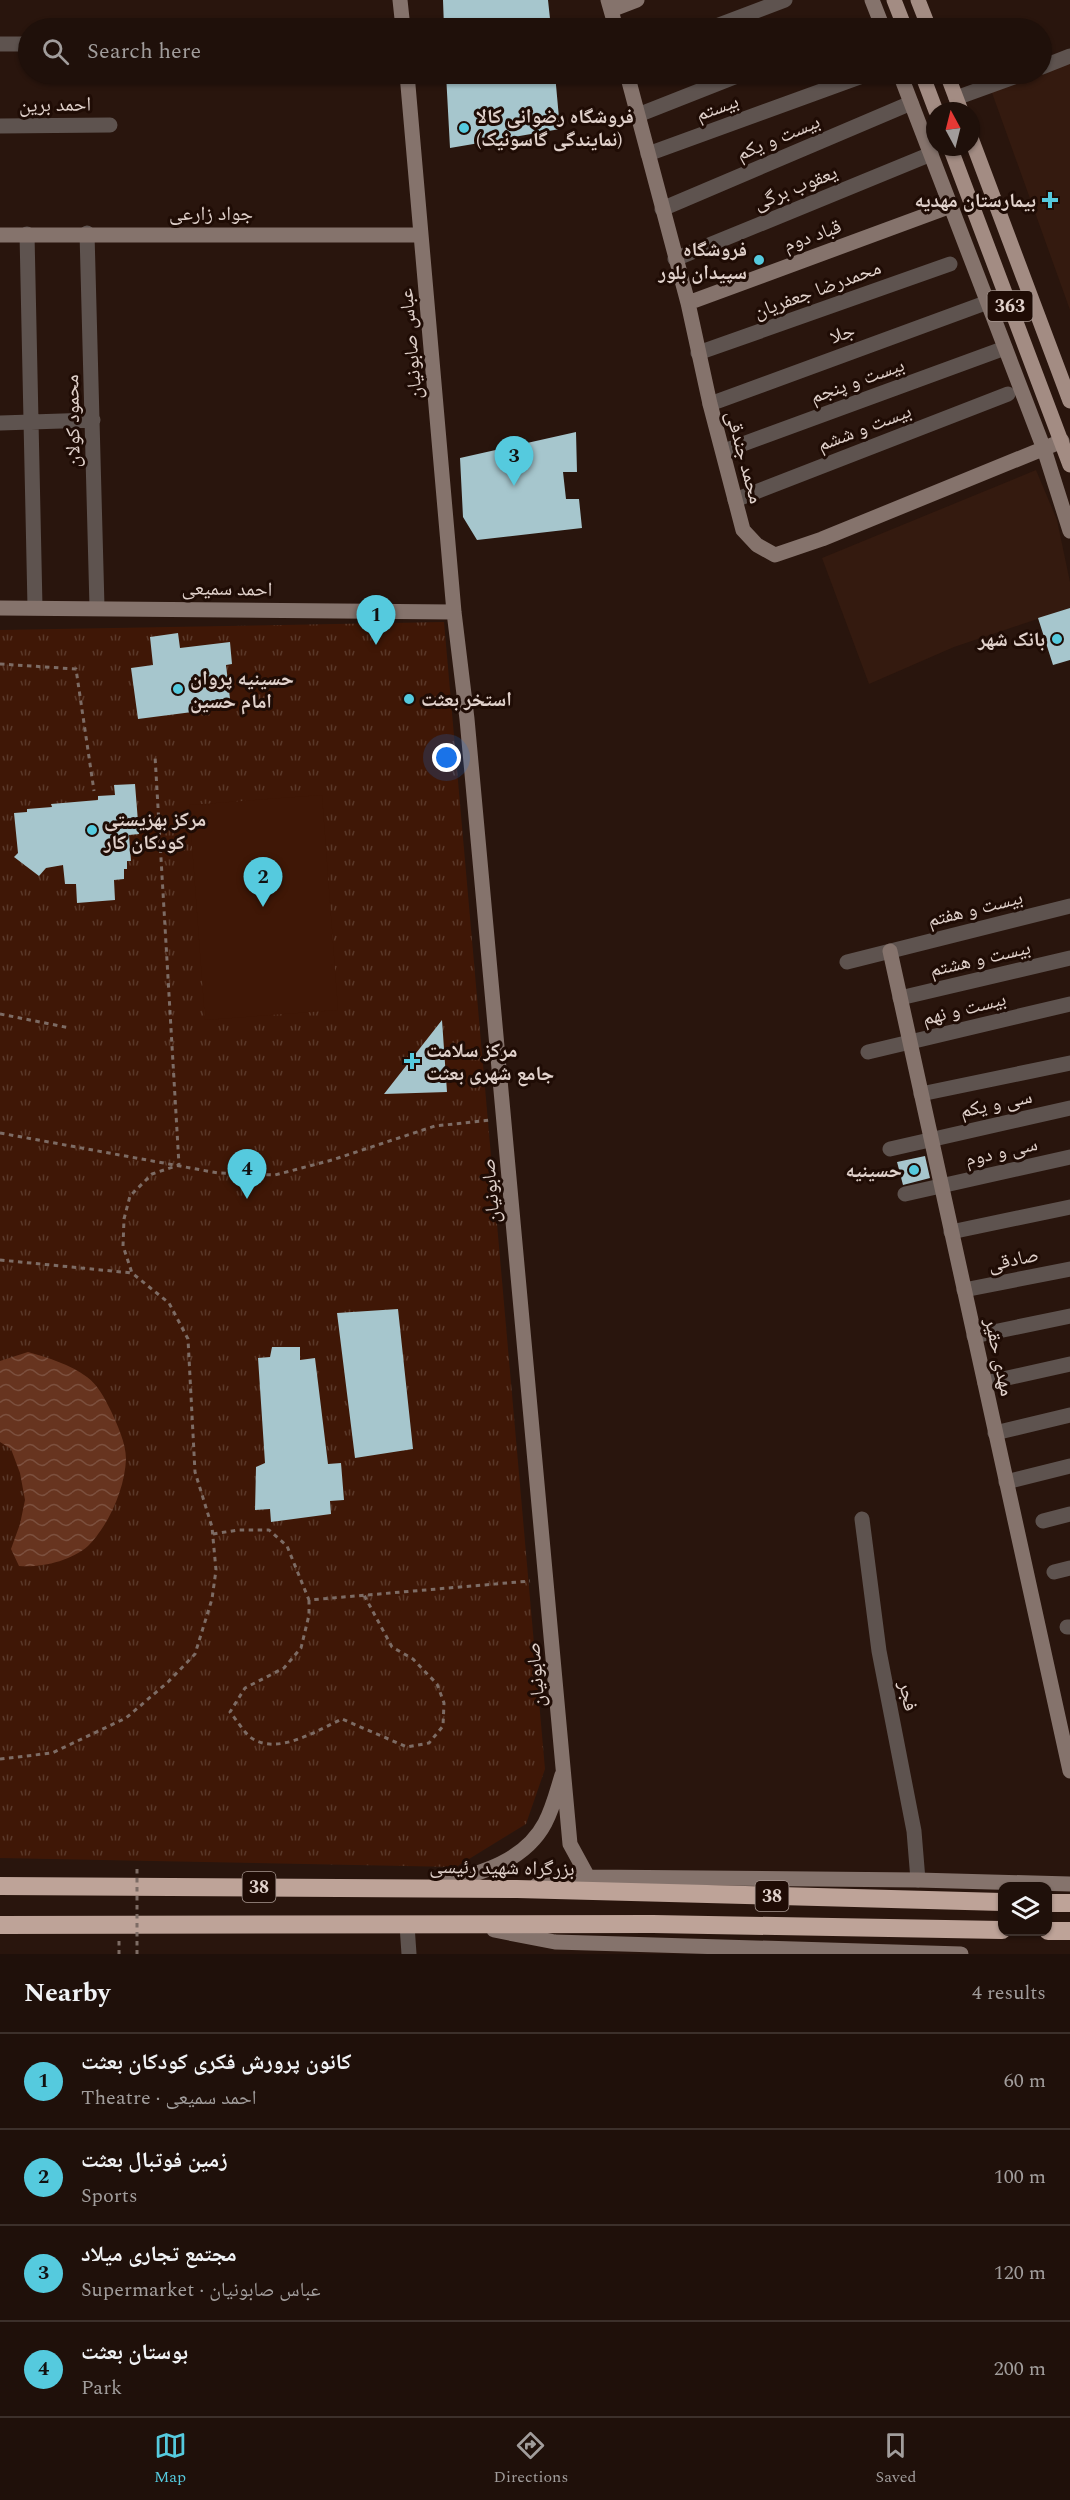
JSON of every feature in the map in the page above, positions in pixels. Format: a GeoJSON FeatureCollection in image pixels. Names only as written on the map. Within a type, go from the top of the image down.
{"type":"FeatureCollection","features":[{"type":"Feature","properties":{"kind":"highway","name":"بزرگراه شهید رئیسی"},"geometry":{"type":"LineString","coordinates":[[0,1886],[517,1889],[998,1902]]}},
{"type":"Feature","properties":{"kind":"highway"},"geometry":{"type":"LineString","coordinates":[[1052,1903],[1070,1903]]}},
{"type":"Feature","properties":{"kind":"highway","name":"38"},"geometry":{"type":"LineString","coordinates":[[0,1925],[653,1924],[998,1930]]}},
{"type":"Feature","properties":{"kind":"highway"},"geometry":{"type":"LineString","coordinates":[[1052,1931],[1070,1931]]}},
{"type":"Feature","properties":{"kind":"main road"},"geometry":{"type":"LineString","coordinates":[[894,0],[901,18]]}},
{"type":"Feature","properties":{"kind":"main road"},"geometry":{"type":"LineString","coordinates":[[918,0],[925,18]]}},
{"type":"Feature","properties":{"kind":"main road"},"geometry":{"type":"LineString","coordinates":[[926,84],[933,102]]}},
{"type":"Feature","properties":{"kind":"main road"},"geometry":{"type":"LineString","coordinates":[[951,84],[957,102]]}},
{"type":"Feature","properties":{"kind":"main road","name":"363"},"geometry":{"type":"LineString","coordinates":[[953,156],[1070,465]]}},
{"type":"Feature","properties":{"kind":"main road"},"geometry":{"type":"LineString","coordinates":[[978,156],[1070,401]]}},
{"type":"Feature","properties":{"kind":"street"},"geometry":{"type":"LineString","coordinates":[[400,0],[402,18]]}},
{"type":"Feature","properties":{"kind":"street"},"geometry":{"type":"LineString","coordinates":[[610,5],[637,0]]}},
{"type":"Feature","properties":{"kind":"street"},"geometry":{"type":"LineString","coordinates":[[737,18],[785,0]]}},
{"type":"Feature","properties":{"kind":"street"},"geometry":{"type":"LineString","coordinates":[[872,0],[879,18]]}},
{"type":"Feature","properties":{"kind":"street"},"geometry":{"type":"LineString","coordinates":[[0,44],[18,44]]}},
{"type":"Feature","properties":{"kind":"street"},"geometry":{"type":"LineString","coordinates":[[1052,63],[1070,56]]}},
{"type":"Feature","properties":{"kind":"street","name":"عباس صابونیان"},"geometry":{"type":"LineString","coordinates":[[408,84],[454,612]]}},
{"type":"Feature","properties":{"kind":"street","name":"محمد جندقی"},"geometry":{"type":"LineString","coordinates":[[630,84],[688,303],[710,404],[743,530],[757,545],[775,555],[822,539],[1044,449]]}},
{"type":"Feature","properties":{"kind":"street"},"geometry":{"type":"LineString","coordinates":[[638,115],[717,84]]}},
{"type":"Feature","properties":{"kind":"street","name":"بیستم"},"geometry":{"type":"LineString","coordinates":[[648,154],[840,84]]}},
{"type":"Feature","properties":{"kind":"street"},"geometry":{"type":"LineString","coordinates":[[904,84],[926,141]]}},
{"type":"Feature","properties":{"kind":"street"},"geometry":{"type":"LineString","coordinates":[[962,102],[1001,84]]}},
{"type":"Feature","properties":{"kind":"street","name":"بیست و یکم"},"geometry":{"type":"LineString","coordinates":[[662,209],[911,102]]}},
{"type":"Feature","properties":{"kind":"street","name":"احمد برین"},"geometry":{"type":"LineString","coordinates":[[0,126],[110,125]]}},
{"type":"Feature","properties":{"kind":"street","name":"یعقوب برگی"},"geometry":{"type":"LineString","coordinates":[[675,259],[926,156]]}},
{"type":"Feature","properties":{"kind":"street"},"geometry":{"type":"LineString","coordinates":[[932,156],[1044,449],[1070,531]]}},
{"type":"Feature","properties":{"kind":"street","name":"قباد دوم"},"geometry":{"type":"LineString","coordinates":[[688,303],[951,206]]}},
{"type":"Feature","properties":{"kind":"street","name":"جواد زارعی"},"geometry":{"type":"LineString","coordinates":[[0,235],[87,233],[421,235]]}},
{"type":"Feature","properties":{"kind":"street","name":"محمود کولان"},"geometry":{"type":"LineString","coordinates":[[87,233],[97,607]]}},
{"type":"Feature","properties":{"kind":"street"},"geometry":{"type":"LineString","coordinates":[[27,234],[35,608]]}},
{"type":"Feature","properties":{"kind":"street","name":"محمدرضا جعفریان"},"geometry":{"type":"LineString","coordinates":[[698,353],[950,264]]}},
{"type":"Feature","properties":{"kind":"street","name":"جلا"},"geometry":{"type":"LineString","coordinates":[[710,404],[988,302]]}},
{"type":"Feature","properties":{"kind":"street","name":"بیست و پنجم"},"geometry":{"type":"LineString","coordinates":[[724,451],[1005,348]]}},
{"type":"Feature","properties":{"kind":"street","name":"بیست و ششم"},"geometry":{"type":"LineString","coordinates":[[735,500],[1008,394]]}},
{"type":"Feature","properties":{"kind":"street"},"geometry":{"type":"LineString","coordinates":[[0,423],[93,420]]}},
{"type":"Feature","properties":{"kind":"street"},"geometry":{"type":"LineString","coordinates":[[1044,449],[1062,441]]}},
{"type":"Feature","properties":{"kind":"street","name":"احمد سمیعی"},"geometry":{"type":"LineString","coordinates":[[0,608],[97,607],[454,612]]}},
{"type":"Feature","properties":{"kind":"street","name":"صابونیان"},"geometry":{"type":"LineString","coordinates":[[454,612],[467,719],[564,1766]]}},
{"type":"Feature","properties":{"kind":"street","name":"بیست و هفتم"},"geometry":{"type":"LineString","coordinates":[[847,962],[1070,906]]}},
{"type":"Feature","properties":{"kind":"street","name":"مهدی حقیر"},"geometry":{"type":"LineString","coordinates":[[890,951],[1070,1771]]}},
{"type":"Feature","properties":{"kind":"street","name":"بیست و هشتم"},"geometry":{"type":"LineString","coordinates":[[900,998],[1070,958]]}},
{"type":"Feature","properties":{"kind":"street","name":"بیست و نهم"},"geometry":{"type":"LineString","coordinates":[[868,1052],[1070,1004]]}},
{"type":"Feature","properties":{"kind":"street"},"geometry":{"type":"LineString","coordinates":[[921,1094],[1070,1063]]}},
{"type":"Feature","properties":{"kind":"street","name":"سی و یکم"},"geometry":{"type":"LineString","coordinates":[[890,1149],[1070,1108]]}},
{"type":"Feature","properties":{"kind":"street","name":"سی و دوم"},"geometry":{"type":"LineString","coordinates":[[904,1194],[1070,1157]]}},
{"type":"Feature","properties":{"kind":"street"},"geometry":{"type":"LineString","coordinates":[[951,1232],[1070,1207]]}},
{"type":"Feature","properties":{"kind":"street","name":"صادقی"},"geometry":{"type":"LineString","coordinates":[[964,1290],[1070,1269]]}},
{"type":"Feature","properties":{"kind":"street"},"geometry":{"type":"LineString","coordinates":[[974,1336],[1070,1316]]}},
{"type":"Feature","properties":{"kind":"street"},"geometry":{"type":"LineString","coordinates":[[985,1383],[1070,1364]]}},
{"type":"Feature","properties":{"kind":"street"},"geometry":{"type":"LineString","coordinates":[[995,1433],[1070,1415]]}},
{"type":"Feature","properties":{"kind":"street"},"geometry":{"type":"LineString","coordinates":[[1006,1482],[1070,1466]]}},
{"type":"Feature","properties":{"kind":"street"},"geometry":{"type":"LineString","coordinates":[[1042,1521],[1070,1514]]}},
{"type":"Feature","properties":{"kind":"street","name":"فجر"},"geometry":{"type":"LineString","coordinates":[[862,1519],[879,1651],[914,1831],[918,1880]]}},
{"type":"Feature","properties":{"kind":"street"},"geometry":{"type":"LineString","coordinates":[[1054,1572],[1070,1568]]}},
{"type":"Feature","properties":{"kind":"street"},"geometry":{"type":"LineString","coordinates":[[564,1766],[570,1844],[588,1876],[652,1893]]}},
{"type":"Feature","properties":{"kind":"street"},"geometry":{"type":"LineString","coordinates":[[425,1888],[484,1872],[518,1854],[544,1824],[564,1766]]}},
{"type":"Feature","properties":{"kind":"street"},"geometry":{"type":"LineString","coordinates":[[517,1889],[588,1876],[1070,1884]]}},
{"type":"Feature","properties":{"kind":"street"},"geometry":{"type":"LineString","coordinates":[[407,1925],[409,1954]]}},
{"type":"Feature","properties":{"kind":"street"},"geometry":{"type":"LineString","coordinates":[[473,1925],[558,1948],[647,1945],[961,1954]]}},
{"type":"Feature","properties":{"kind":"street"},"geometry":{"type":"LineString","coordinates":[[626,1954],[647,1945]]}},
{"type":"Feature","properties":{"kind":"path"},"geometry":{"type":"LineString","coordinates":[[0,664],[76,669],[94,790]]}},
{"type":"Feature","properties":{"kind":"path"},"geometry":{"type":"LineString","coordinates":[[155,756],[179,1165]]}},
{"type":"Feature","properties":{"kind":"path"},"geometry":{"type":"LineString","coordinates":[[0,1014],[70,1028]]}},
{"type":"Feature","properties":{"kind":"path"},"geometry":{"type":"LineString","coordinates":[[0,1133],[218,1173],[275,1175],[332,1160],[435,1126],[504,1119]]}},
{"type":"Feature","properties":{"kind":"path"},"geometry":{"type":"LineString","coordinates":[[0,1759],[52,1753],[126,1718],[195,1654],[212,1599],[216,1570],[213,1534],[195,1472],[188,1339],[169,1303],[132,1273],[123,1246],[124,1219],[130,1196],[152,1174],[179,1165]]}},
{"type":"Feature","properties":{"kind":"path"},"geometry":{"type":"LineString","coordinates":[[0,1260],[132,1273]]}},
{"type":"Feature","properties":{"kind":"path"},"geometry":{"type":"LineString","coordinates":[[213,1534],[238,1530],[269,1530],[287,1546],[309,1600],[309,1615],[301,1648],[284,1668],[245,1688],[230,1712],[251,1738],[273,1744],[293,1742],[342,1719],[407,1747],[429,1743],[443,1726],[444,1703],[437,1684],[413,1659],[392,1647],[364,1595]]}},
{"type":"Feature","properties":{"kind":"path"},"geometry":{"type":"LineString","coordinates":[[309,1600],[547,1580]]}},
{"type":"Feature","properties":{"kind":"path"},"geometry":{"type":"LineString","coordinates":[[137,1869],[137,1954]]}},
{"type":"Feature","properties":{"kind":"shaded area","name":"بیمارستان مهدیه"},"geometry":{"type":"Polygon","coordinates":[[[1070,61],[1070,310],[991,90],[1010,84],[1052,84],[1052,69],[1070,61]]]}},
{"type":"Feature","properties":{"kind":"shaded area"},"geometry":{"type":"Polygon","coordinates":[[[1036,470],[1057,520],[1070,582],[1070,608],[954,647],[869,684],[822,558],[1036,470]]]}},
{"type":"Feature","properties":{"kind":"green space"},"geometry":{"type":"Polygon","coordinates":[[[444,622],[545,1769],[526,1824],[456,1867],[0,1858],[0,630],[444,622]]]}},
{"type":"Feature","properties":{"kind":"green space"},"geometry":{"type":"Polygon","coordinates":[[[322,795],[338,1010],[205,1020],[189,805],[322,795]]]}},
{"type":"Feature","properties":{"kind":"water"},"geometry":{"type":"Polygon","coordinates":[[[28,1352],[73,1368],[95,1384],[118,1428],[126,1459],[123,1482],[114,1506],[103,1528],[88,1546],[73,1556],[46,1565],[19,1566],[11,1549],[25,1500],[20,1473],[11,1449],[0,1442],[0,1361],[28,1352]]]}},
{"type":"Feature","properties":{"kind":"building"},"geometry":{"type":"Polygon","coordinates":[[[443,0],[548,0],[550,18],[444,18],[443,0]]]}},
{"type":"Feature","properties":{"kind":"building"},"geometry":{"type":"Polygon","coordinates":[[[447,84],[556,84],[560,129],[450,148],[447,84]]]}},
{"type":"Feature","properties":{"kind":"building"},"geometry":{"type":"Polygon","coordinates":[[[576,432],[577,472],[563,472],[566,499],[579,499],[582,528],[477,540],[463,517],[460,458],[576,432]]]}},
{"type":"Feature","properties":{"kind":"building","name":"بانک شهر"},"geometry":{"type":"Polygon","coordinates":[[[1070,608],[1070,660],[1053,665],[1038,618],[1070,608]]]}},
{"type":"Feature","properties":{"kind":"building"},"geometry":{"type":"Polygon","coordinates":[[[178,633],[180,648],[230,642],[232,664],[226,665],[231,707],[138,719],[131,668],[153,665],[150,637],[178,633]]]}},
{"type":"Feature","properties":{"kind":"building"},"geometry":{"type":"Polygon","coordinates":[[[135,784],[139,834],[129,835],[131,861],[127,861],[124,879],[114,880],[115,900],[77,903],[76,884],[65,884],[63,865],[46,868],[39,876],[14,857],[18,853],[14,813],[27,812],[27,809],[52,807],[51,804],[98,800],[98,796],[115,795],[114,785],[135,784]]]}},
{"type":"Feature","properties":{"kind":"building"},"geometry":{"type":"Polygon","coordinates":[[[442,1020],[447,1092],[384,1094],[442,1020]]]}},
{"type":"Feature","properties":{"kind":"building","name":"حسینیه"},"geometry":{"type":"Polygon","coordinates":[[[925,1156],[930,1178],[903,1185],[897,1162],[925,1156]]]}},
{"type":"Feature","properties":{"kind":"building"},"geometry":{"type":"Polygon","coordinates":[[[398,1309],[413,1449],[355,1458],[337,1313],[398,1309]]]}},
{"type":"Feature","properties":{"kind":"building"},"geometry":{"type":"Polygon","coordinates":[[[272,1347],[300,1347],[300,1360],[315,1358],[328,1464],[341,1463],[344,1500],[330,1501],[331,1514],[271,1522],[270,1509],[255,1510],[256,1467],[265,1463],[258,1358],[270,1357],[272,1347]]]}},
{"type":"Feature","properties":{"kind":"place","name":"فروشگاه رضوانی کالا (نمایندگی گاسونیک)"},"geometry":{"type":"Point","coordinates":[464,128]}},
{"type":"Feature","properties":{"kind":"place","name":"بیمارستان مهدیه"},"geometry":{"type":"Point","coordinates":[1050,200]}},
{"type":"Feature","properties":{"kind":"place","name":"فروشگاه سپیدان بلور"},"geometry":{"type":"Point","coordinates":[759,260]}},
{"type":"Feature","properties":{"kind":"place","name":"مجتمع تجاری میلاد"},"geometry":{"type":"Point","coordinates":[514,486]}},
{"type":"Feature","properties":{"kind":"place","name":"بانک شهر"},"geometry":{"type":"Point","coordinates":[1057,639]}},
{"type":"Feature","properties":{"kind":"place","name":"کانون پرورش فکری کودکان بعثت"},"geometry":{"type":"Point","coordinates":[376,645]}},
{"type":"Feature","properties":{"kind":"place","name":"حسینیه پروان امام حسین"},"geometry":{"type":"Point","coordinates":[178,689]}},
{"type":"Feature","properties":{"kind":"place","name":"استخر بعثت"},"geometry":{"type":"Point","coordinates":[409,699]}},
{"type":"Feature","properties":{"kind":"place","name":"مرکز بهزیستی کودکان کار"},"geometry":{"type":"Point","coordinates":[92,830]}},
{"type":"Feature","properties":{"kind":"place","name":"زمین فوتبال بعثت"},"geometry":{"type":"Point","coordinates":[263,907]}},
{"type":"Feature","properties":{"kind":"place","name":"مرکز سلامت جامع شهری بعثت"},"geometry":{"type":"Point","coordinates":[412,1061]}},
{"type":"Feature","properties":{"kind":"place","name":"حسینیه"},"geometry":{"type":"Point","coordinates":[914,1170]}},
{"type":"Feature","properties":{"kind":"place","name":"بوستان بعثت"},"geometry":{"type":"Point","coordinates":[247,1199]}}]}
